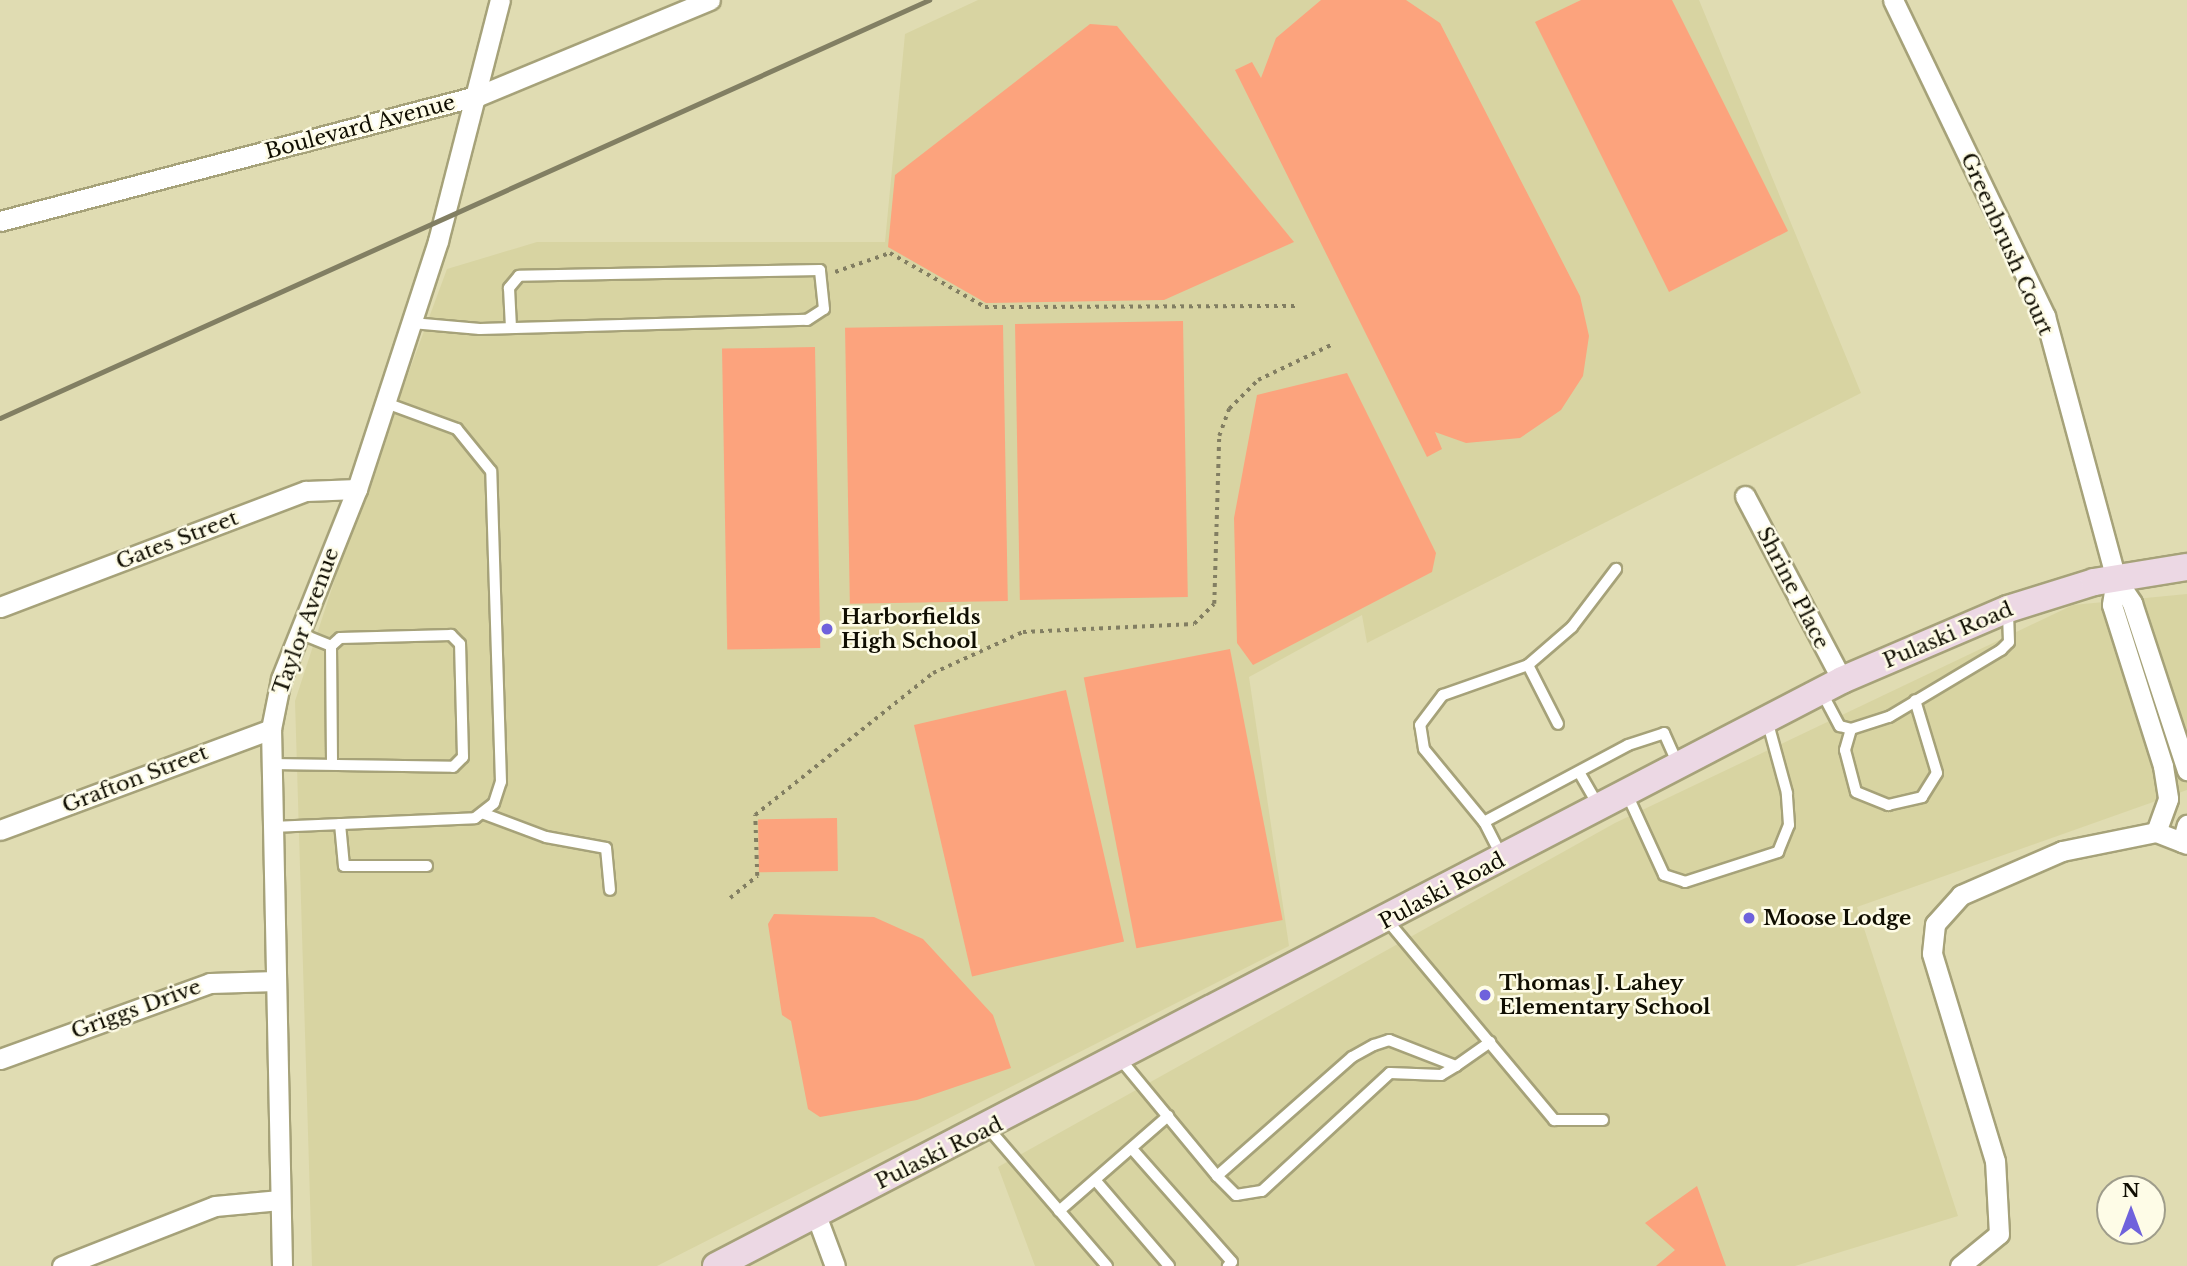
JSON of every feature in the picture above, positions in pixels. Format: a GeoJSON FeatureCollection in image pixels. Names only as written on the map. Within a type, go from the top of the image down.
{"type":"FeatureCollection","features":[{"type":"Feature","properties":{"kind":"main road","name":"Pulaski Road"},"geometry":{"type":"LineString","coordinates":[[716,1266],[989,1129],[1831,686],[2008,608],[2116,579],[2187,567]]}},
{"type":"Feature","properties":{"kind":"street","name":"Taylor Avenue"},"geometry":{"type":"LineString","coordinates":[[282,1266],[271,729],[299,633],[357,489],[412,323],[478,96],[500,0]]}},
{"type":"Feature","properties":{"kind":"street","name":"Boulevard Avenue"},"geometry":{"type":"LineString","coordinates":[[0,221],[478,96],[710,0]]}},
{"type":"Feature","properties":{"kind":"street","name":"Greenbrush Court"},"geometry":{"type":"LineString","coordinates":[[1893,0],[2045,316],[2116,579]]}},
{"type":"Feature","properties":{"kind":"street","name":"Gates Street"},"geometry":{"type":"LineString","coordinates":[[0,607],[306,491],[357,489]]}},
{"type":"Feature","properties":{"kind":"street","name":"Shrine Place"},"geometry":{"type":"LineString","coordinates":[[1745,496],[1831,686]]}},
{"type":"Feature","properties":{"kind":"street"},"geometry":{"type":"LineString","coordinates":[[2116,579],[2132,603],[2187,770]]}},
{"type":"Feature","properties":{"kind":"street"},"geometry":{"type":"LineString","coordinates":[[2116,579],[2112,605],[2163,766],[2168,799],[2156,832]]}},
{"type":"Feature","properties":{"kind":"street","name":"Grafton Street"},"geometry":{"type":"LineString","coordinates":[[0,830],[271,729]]}},
{"type":"Feature","properties":{"kind":"street"},"geometry":{"type":"LineString","coordinates":[[1960,1266],[1999,1234],[1995,1161],[1932,953],[1935,924],[1961,895],[2062,851],[2156,832],[2185,837]]}},
{"type":"Feature","properties":{"kind":"street","name":"Griggs Drive"},"geometry":{"type":"LineString","coordinates":[[0,1059],[210,983],[276,981]]}},
{"type":"Feature","properties":{"kind":"street"},"geometry":{"type":"LineString","coordinates":[[62,1266],[215,1206],[280,1200]]}},
{"type":"Feature","properties":{"kind":"street"},"geometry":{"type":"LineString","coordinates":[[816,1215],[835,1266]]}},
{"type":"Feature","properties":{"kind":"lane"},"geometry":{"type":"LineString","coordinates":[[412,323],[512,328],[807,320],[824,309],[820,270],[519,275],[509,288],[512,328]]}},
{"type":"Feature","properties":{"kind":"lane"},"geometry":{"type":"LineString","coordinates":[[272,827],[475,818],[482,813],[501,782],[491,471],[457,429],[386,403]]}},
{"type":"Feature","properties":{"kind":"lane"},"geometry":{"type":"LineString","coordinates":[[1503,859],[1484,821],[1424,748],[1420,724],[1443,695],[1528,665],[1572,627],[1616,569]]}},
{"type":"Feature","properties":{"kind":"lane"},"geometry":{"type":"LineString","coordinates":[[1914,700],[1937,773],[1922,797],[1888,806],[1856,792],[1845,750],[1851,729],[1914,700],[2009,642],[2008,608]]}},
{"type":"Feature","properties":{"kind":"lane"},"geometry":{"type":"LineString","coordinates":[[299,633],[331,646]]}},
{"type":"Feature","properties":{"kind":"lane"},"geometry":{"type":"LineString","coordinates":[[271,764],[332,763],[343,770],[453,767],[463,757],[460,644],[450,635],[340,638],[331,646],[332,763]]}},
{"type":"Feature","properties":{"kind":"lane"},"geometry":{"type":"LineString","coordinates":[[1528,665],[1558,724]]}},
{"type":"Feature","properties":{"kind":"lane"},"geometry":{"type":"LineString","coordinates":[[1831,686],[1832,719],[1851,729]]}},
{"type":"Feature","properties":{"kind":"lane"},"geometry":{"type":"LineString","coordinates":[[1627,794],[1664,875],[1685,881],[1778,852],[1788,825],[1787,793],[1767,720]]}},
{"type":"Feature","properties":{"kind":"lane"},"geometry":{"type":"LineString","coordinates":[[1484,821],[1654,734],[1664,733],[1679,766]]}},
{"type":"Feature","properties":{"kind":"lane"},"geometry":{"type":"LineString","coordinates":[[1579,772],[1600,808]]}},
{"type":"Feature","properties":{"kind":"lane"},"geometry":{"type":"LineString","coordinates":[[482,813],[546,837],[606,848],[610,890]]}},
{"type":"Feature","properties":{"kind":"lane"},"geometry":{"type":"LineString","coordinates":[[340,824],[341,861],[350,869],[428,866]]}},
{"type":"Feature","properties":{"kind":"lane"},"geometry":{"type":"LineString","coordinates":[[1387,920],[1554,1120],[1603,1120]]}},
{"type":"Feature","properties":{"kind":"lane"},"geometry":{"type":"LineString","coordinates":[[1217,1176],[1352,1057],[1374,1045],[1389,1040],[1456,1066]]}},
{"type":"Feature","properties":{"kind":"lane"},"geometry":{"type":"LineString","coordinates":[[1121,1060],[1217,1176],[1236,1195],[1262,1191],[1390,1073],[1441,1075],[1490,1042]]}},
{"type":"Feature","properties":{"kind":"lane"},"geometry":{"type":"LineString","coordinates":[[1059,1211],[1133,1150],[1168,1116]]}},
{"type":"Feature","properties":{"kind":"lane"},"geometry":{"type":"LineString","coordinates":[[989,1129],[1107,1266]]}},
{"type":"Feature","properties":{"kind":"lane"},"geometry":{"type":"LineString","coordinates":[[1133,1150],[1232,1262],[1228,1266]]}},
{"type":"Feature","properties":{"kind":"lane"},"geometry":{"type":"LineString","coordinates":[[1096,1181],[1169,1266]]}},
{"type":"Feature","properties":{"kind":"path"},"geometry":{"type":"LineString","coordinates":[[835,272],[890,253],[985,307],[1297,306]]}},
{"type":"Feature","properties":{"kind":"path"},"geometry":{"type":"LineString","coordinates":[[730,898],[757,876],[755,815],[933,673],[1023,632],[1194,624],[1214,604],[1220,566],[1219,436],[1229,409],[1258,380],[1333,344]]}},
{"type":"Feature","properties":{"kind":"shaded area","name":"Harborfields High School"},"geometry":{"type":"Polygon","coordinates":[[[978,0],[1699,0],[1861,393],[1367,643],[1362,615],[1249,677],[1289,946],[657,1266],[312,1266],[295,701],[356,515],[447,269],[537,242],[885,242],[905,34],[978,0]]]}},
{"type":"Feature","properties":{"kind":"shaded area"},"geometry":{"type":"Polygon","coordinates":[[[1321,0],[1406,0],[1440,23],[1580,296],[1589,336],[1583,376],[1561,410],[1520,438],[1466,443],[1435,432],[1442,449],[1427,457],[1235,70],[1252,62],[1261,78],[1276,38],[1321,0]]]}},
{"type":"Feature","properties":{"kind":"shaded area"},"geometry":{"type":"Polygon","coordinates":[[[1581,0],[1672,0],[1788,231],[1669,292],[1535,22],[1581,0]]]}},
{"type":"Feature","properties":{"kind":"shaded area"},"geometry":{"type":"Polygon","coordinates":[[[1090,24],[1117,26],[1294,242],[1164,300],[986,303],[888,247],[895,175],[1090,24]]]}},
{"type":"Feature","properties":{"kind":"shaded area"},"geometry":{"type":"Polygon","coordinates":[[[1183,321],[1188,597],[1020,600],[1015,324],[1183,321]]]}},
{"type":"Feature","properties":{"kind":"shaded area"},"geometry":{"type":"Polygon","coordinates":[[[1003,325],[1008,601],[850,604],[845,328],[1003,325]]]}},
{"type":"Feature","properties":{"kind":"shaded area"},"geometry":{"type":"Polygon","coordinates":[[[815,347],[820,648],[727,650],[722,349],[815,347]]]}},
{"type":"Feature","properties":{"kind":"shaded area"},"geometry":{"type":"Polygon","coordinates":[[[1347,373],[1436,553],[1432,572],[1253,665],[1237,643],[1234,518],[1257,395],[1347,373]]]}},
{"type":"Feature","properties":{"kind":"shaded area"},"geometry":{"type":"Polygon","coordinates":[[[2187,594],[2187,790],[1857,907],[1958,1216],[1795,1266],[1035,1266],[998,1167],[1615,823],[2073,605],[2187,594]]]}},
{"type":"Feature","properties":{"kind":"shaded area"},"geometry":{"type":"Polygon","coordinates":[[[1230,649],[1283,920],[1136,948],[1084,677],[1230,649]]]}},
{"type":"Feature","properties":{"kind":"shaded area"},"geometry":{"type":"Polygon","coordinates":[[[1066,690],[1124,941],[972,976],[914,725],[1066,690]]]}},
{"type":"Feature","properties":{"kind":"shaded area"},"geometry":{"type":"Polygon","coordinates":[[[837,818],[838,871],[759,872],[758,819],[837,818]]]}},
{"type":"Feature","properties":{"kind":"shaded area"},"geometry":{"type":"Polygon","coordinates":[[[774,914],[874,917],[923,939],[993,1015],[1011,1068],[917,1100],[820,1117],[808,1109],[791,1021],[782,1015],[768,924],[774,914]]]}},
{"type":"Feature","properties":{"kind":"shaded area"},"geometry":{"type":"Polygon","coordinates":[[[1697,1186],[1726,1266],[1656,1266],[1675,1250],[1645,1223],[1697,1186]]]}},
{"type":"Feature","properties":{"kind":"railway"},"geometry":{"type":"LineString","coordinates":[[0,418],[929,0]]}},
{"type":"Feature","properties":{"kind":"place","name":"Harborfields High School"},"geometry":{"type":"Point","coordinates":[827,629]}},
{"type":"Feature","properties":{"kind":"place","name":"Moose Lodge"},"geometry":{"type":"Point","coordinates":[1749,918]}},
{"type":"Feature","properties":{"kind":"place","name":"Thomas J. Lahey Elementary School"},"geometry":{"type":"Point","coordinates":[1485,995]}}]}
